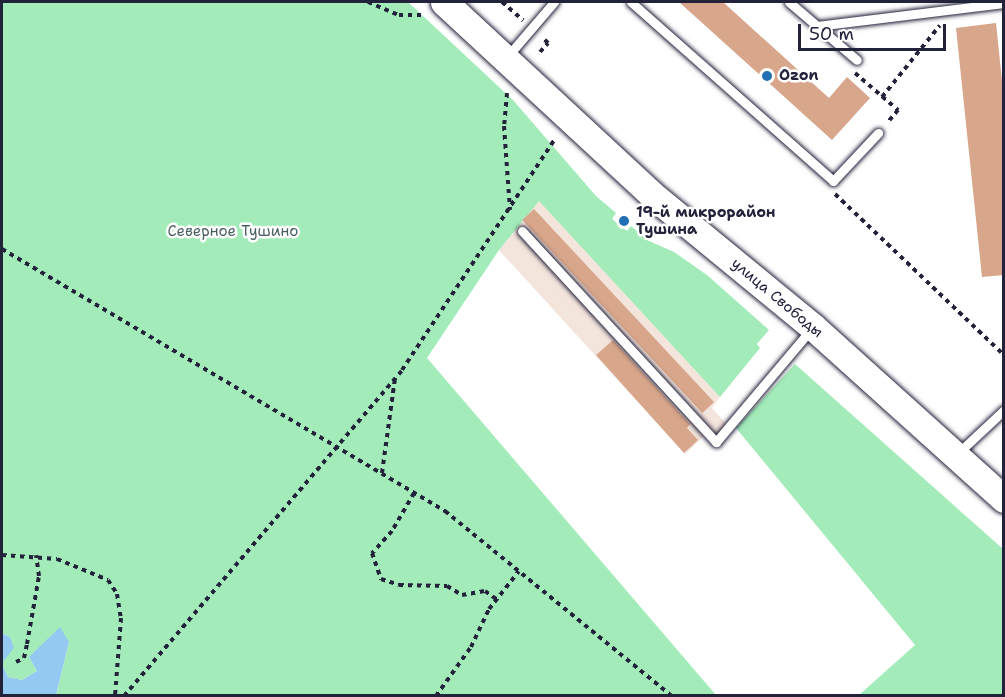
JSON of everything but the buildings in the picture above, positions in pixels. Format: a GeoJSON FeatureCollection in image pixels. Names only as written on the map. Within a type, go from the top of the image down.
{"type":"FeatureCollection","features":[{"type":"Feature","properties":{"kind":"main road","name":"улица Свободы"},"geometry":{"type":"LineString","coordinates":[[435,8],[505,60],[651,194],[813,327],[957,454],[1004,499]]}},
{"type":"Feature","properties":{"kind":"lane"},"geometry":{"type":"LineString","coordinates":[[505,60],[554,2]]}},
{"type":"Feature","properties":{"kind":"lane"},"geometry":{"type":"LineString","coordinates":[[631,2],[833,181],[878,133]]}},
{"type":"Feature","properties":{"kind":"lane"},"geometry":{"type":"LineString","coordinates":[[789,2],[857,60]]}},
{"type":"Feature","properties":{"kind":"lane"},"geometry":{"type":"LineString","coordinates":[[817,26],[1004,3]]}},
{"type":"Feature","properties":{"kind":"lane"},"geometry":{"type":"LineString","coordinates":[[522,231],[716,442],[813,327]]}},
{"type":"Feature","properties":{"kind":"lane"},"geometry":{"type":"LineString","coordinates":[[957,454],[1004,410]]}},
{"type":"Feature","properties":{"kind":"path"},"geometry":{"type":"LineString","coordinates":[[368,2],[399,15],[435,8]]}},
{"type":"Feature","properties":{"kind":"path"},"geometry":{"type":"LineString","coordinates":[[882,97],[952,9]]}},
{"type":"Feature","properties":{"kind":"path"},"geometry":{"type":"LineString","coordinates":[[857,60],[850,69],[898,110],[878,133]]}},
{"type":"Feature","properties":{"kind":"path"},"geometry":{"type":"LineString","coordinates":[[507,90],[504,126],[510,210]]}},
{"type":"Feature","properties":{"kind":"path"},"geometry":{"type":"LineString","coordinates":[[124,696],[253,549],[336,446],[396,377],[510,210],[554,140]]}},
{"type":"Feature","properties":{"kind":"path"},"geometry":{"type":"LineString","coordinates":[[833,181],[836,198],[1004,355]]}},
{"type":"Feature","properties":{"kind":"path"},"geometry":{"type":"LineString","coordinates":[[2,249],[445,511],[672,696]]}},
{"type":"Feature","properties":{"kind":"path"},"geometry":{"type":"LineString","coordinates":[[382,473],[396,377]]}},
{"type":"Feature","properties":{"kind":"path"},"geometry":{"type":"LineString","coordinates":[[414,493],[392,531],[372,553],[381,579],[399,585],[447,586],[462,595],[485,591],[496,599]]}},
{"type":"Feature","properties":{"kind":"path"},"geometry":{"type":"LineString","coordinates":[[2,555],[36,555],[93,572],[108,580],[117,594],[121,618],[115,696]]}},
{"type":"Feature","properties":{"kind":"path"},"geometry":{"type":"LineString","coordinates":[[16,662],[24,658],[27,644],[39,576],[36,555]]}},
{"type":"Feature","properties":{"kind":"path"},"geometry":{"type":"LineString","coordinates":[[436,696],[471,647],[496,599],[519,572]]}},
{"type":"Feature","properties":{"kind":"shaded area"},"geometry":{"type":"Polygon","coordinates":[[[539,200],[720,397],[712,408],[730,428],[714,443],[704,436],[685,454],[499,250],[539,200]]]}},
{"type":"Feature","properties":{"kind":"green space","name":"Северное Тушино"},"geometry":{"type":"Polygon","coordinates":[[[2,2],[408,2],[513,100],[596,196],[616,213],[612,219],[627,231],[631,226],[649,241],[674,252],[707,275],[769,330],[757,344],[760,348],[720,397],[539,201],[499,250],[427,358],[716,695],[56,695],[69,642],[29,657],[37,671],[22,680],[8,677],[2,664],[10,637],[2,633],[2,2]]]}},
{"type":"Feature","properties":{"kind":"green space"},"geometry":{"type":"Polygon","coordinates":[[[795,364],[1003,549],[1003,695],[859,695],[915,645],[736,428],[795,364]]]}},
{"type":"Feature","properties":{"kind":"water"},"geometry":{"type":"Polygon","coordinates":[[[60,627],[69,642],[56,695],[2,695],[2,664],[8,677],[22,680],[37,671],[29,657],[60,627]]]}},
{"type":"Feature","properties":{"kind":"water"},"geometry":{"type":"Polygon","coordinates":[[[2,633],[10,637],[14,648],[2,663],[2,633]]]}},
{"type":"Feature","properties":{"kind":"place","name":"Ozon"},"geometry":{"type":"Point","coordinates":[767,76]}},
{"type":"Feature","properties":{"kind":"place","name":"19-й микрорайон Тушина"},"geometry":{"type":"Point","coordinates":[624,221]}}]}
